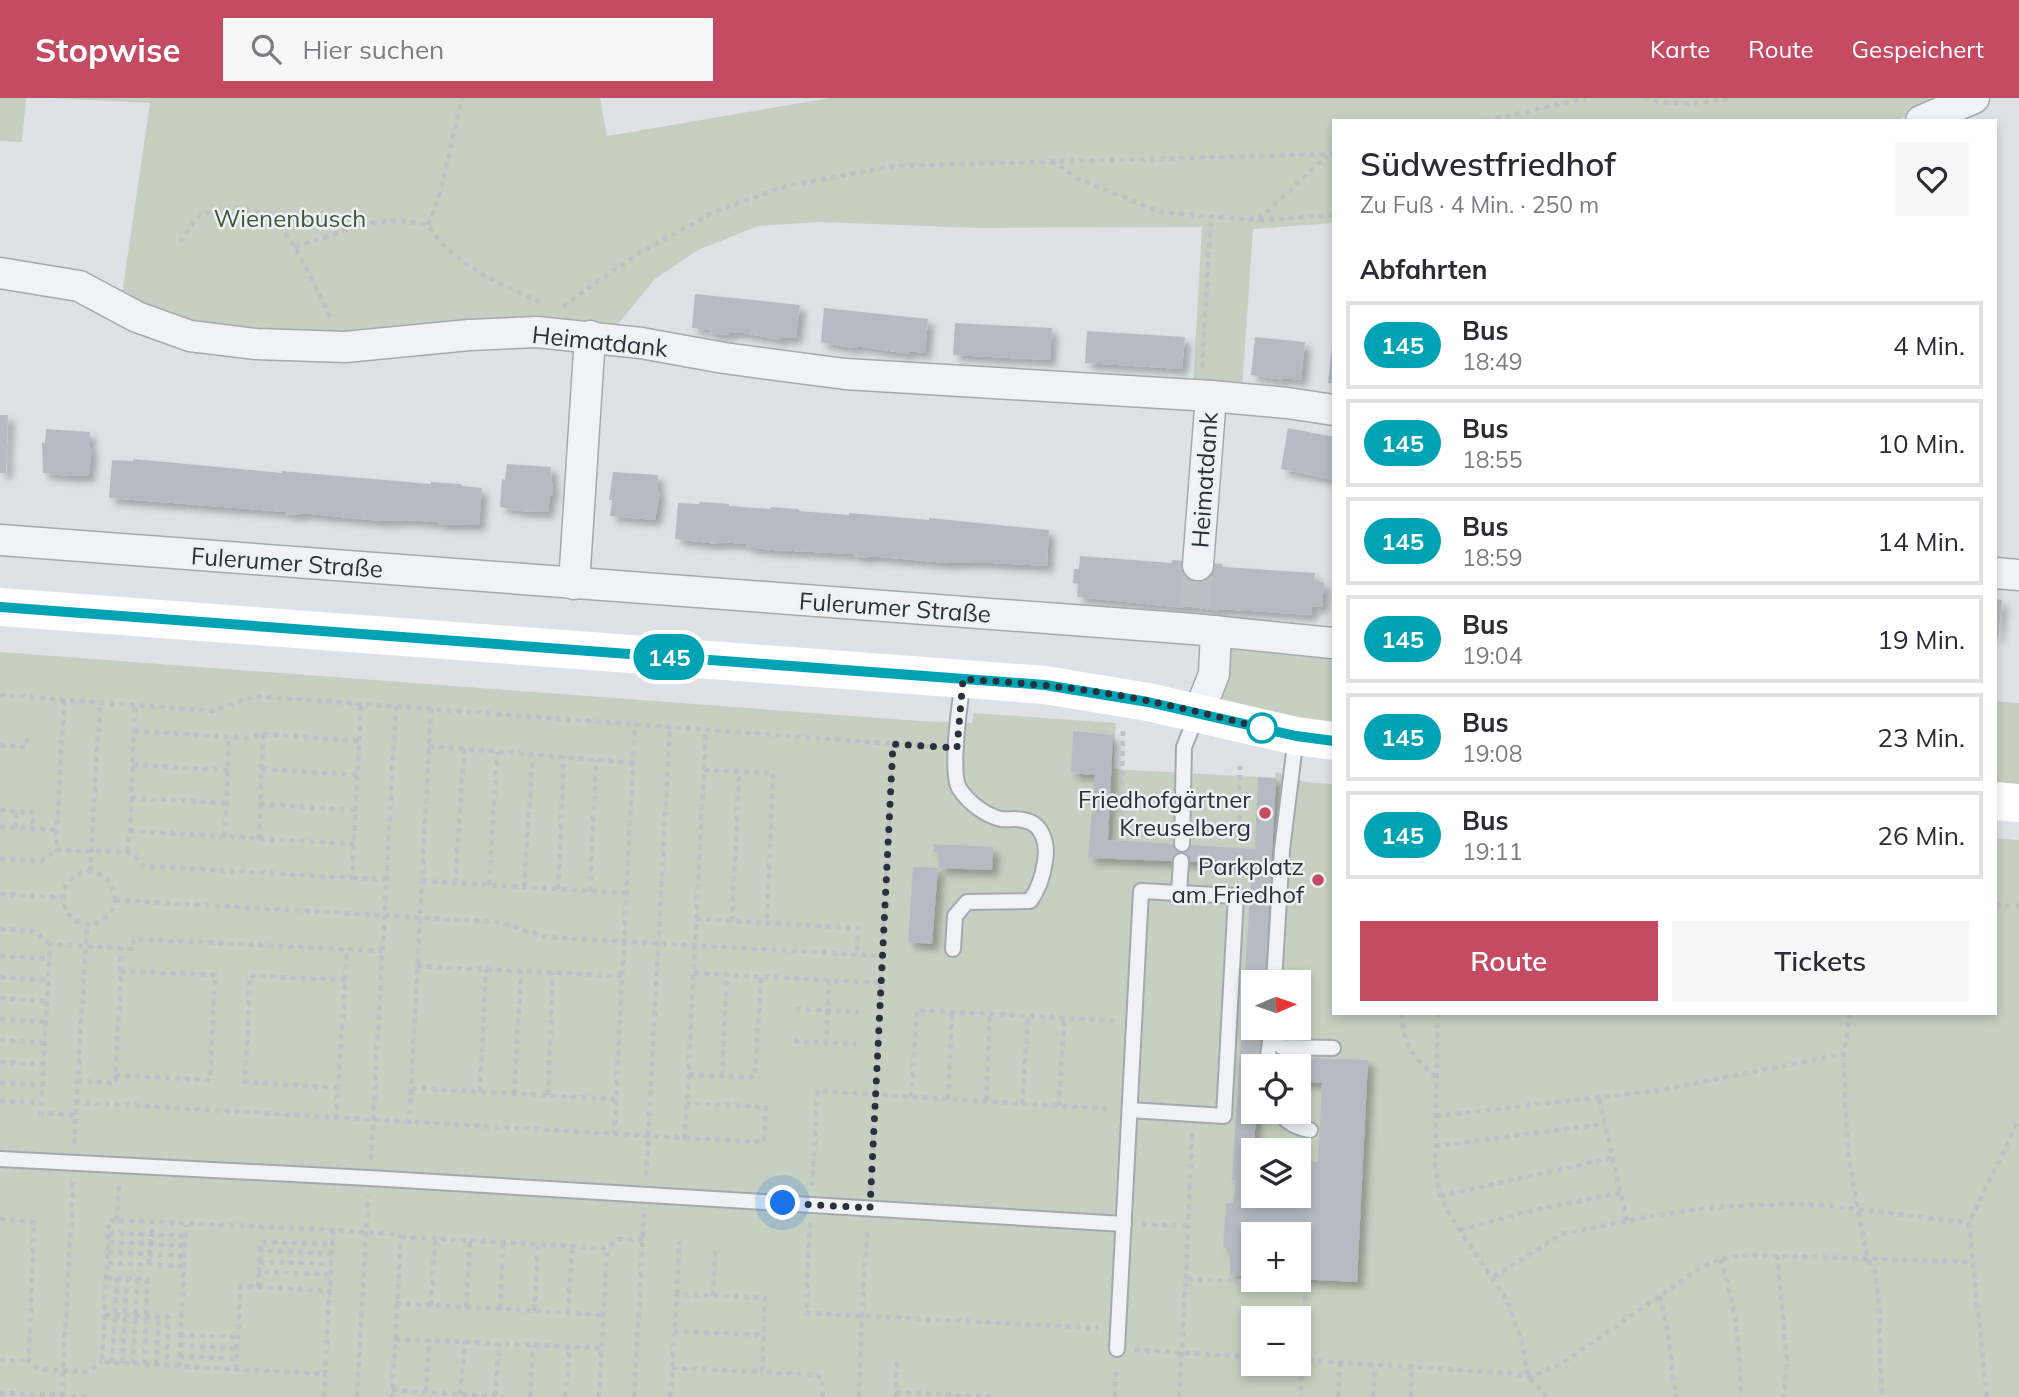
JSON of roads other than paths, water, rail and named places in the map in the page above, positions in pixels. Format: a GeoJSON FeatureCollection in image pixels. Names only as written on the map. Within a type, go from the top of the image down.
{"type":"FeatureCollection","features":[{"type":"Feature","properties":{"kind":"main road"},"geometry":{"type":"LineString","coordinates":[[0,607],[1082,690],[1199,712],[1296,736],[1332,741]]}},
{"type":"Feature","properties":{"kind":"main road"},"geometry":{"type":"LineString","coordinates":[[1997,801],[2019,803]]}},
{"type":"Feature","properties":{"kind":"street"},"geometry":{"type":"LineString","coordinates":[[1926,119],[1974,98]]}},
{"type":"Feature","properties":{"kind":"street","name":"Heimatdank"},"geometry":{"type":"LineString","coordinates":[[0,272],[79,286],[137,317],[190,336],[256,344],[345,347],[483,334],[537,332],[590,336],[845,374],[1207,382],[1287,402],[1332,410]]}},
{"type":"Feature","properties":{"kind":"street"},"geometry":{"type":"LineString","coordinates":[[574,584],[590,336]]}},
{"type":"Feature","properties":{"kind":"street","name":"Heimatdank"},"geometry":{"type":"LineString","coordinates":[[1198,565],[1207,382]]}},
{"type":"Feature","properties":{"kind":"street","name":"Fulerumer Straße"},"geometry":{"type":"LineString","coordinates":[[0,540],[574,584],[1201,622],[1332,643]]}},
{"type":"Feature","properties":{"kind":"street"},"geometry":{"type":"LineString","coordinates":[[1997,573],[2019,575]]}},
{"type":"Feature","properties":{"kind":"street"},"geometry":{"type":"LineString","coordinates":[[1199,712],[1214,674],[1201,622]]}},
{"type":"Feature","properties":{"kind":"lane"},"geometry":{"type":"LineString","coordinates":[[953,949],[955,916],[960,908],[967,902],[976,900],[1030,901],[1037,892],[1047,853],[1044,837],[1035,825],[1025,820],[1000,819],[984,812],[968,800],[957,784],[963,679]]}},
{"type":"Feature","properties":{"kind":"lane"},"geometry":{"type":"LineString","coordinates":[[1182,844],[1184,747],[1199,712]]}},
{"type":"Feature","properties":{"kind":"lane"},"geometry":{"type":"LineString","coordinates":[[1275,970],[1282,850],[1296,736]]}},
{"type":"Feature","properties":{"kind":"lane"},"geometry":{"type":"LineString","coordinates":[[1179,893],[1181,861]]}},
{"type":"Feature","properties":{"kind":"lane"},"geometry":{"type":"LineString","coordinates":[[1117,1349],[1141,891],[1236,895],[1224,1116],[1130,1110]]}},
{"type":"Feature","properties":{"kind":"lane"},"geometry":{"type":"LineString","coordinates":[[1277,1040],[1282,1047],[1332,1048]]}},
{"type":"Feature","properties":{"kind":"lane"},"geometry":{"type":"LineString","coordinates":[[1293,1124],[1310,1130]]}},
{"type":"Feature","properties":{"kind":"lane"},"geometry":{"type":"LineString","coordinates":[[0,1159],[369,1178],[1124,1224]]}},
{"type":"Feature","properties":{"kind":"tunnel"},"geometry":{"type":"LineString","coordinates":[[1194,607],[1198,565]]}},
{"type":"Feature","properties":{"kind":"place","name":"Friedhofgärtner Kreuselberg"},"geometry":{"type":"Point","coordinates":[1265,813]}},
{"type":"Feature","properties":{"kind":"place","name":"Parkplatz am Friedhof"},"geometry":{"type":"Point","coordinates":[1318,880]}},
{"type":"Feature","properties":{"kind":"park label","name":"Wienenbusch"},"geometry":{"type":"Point","coordinates":[290,218]}}]}
